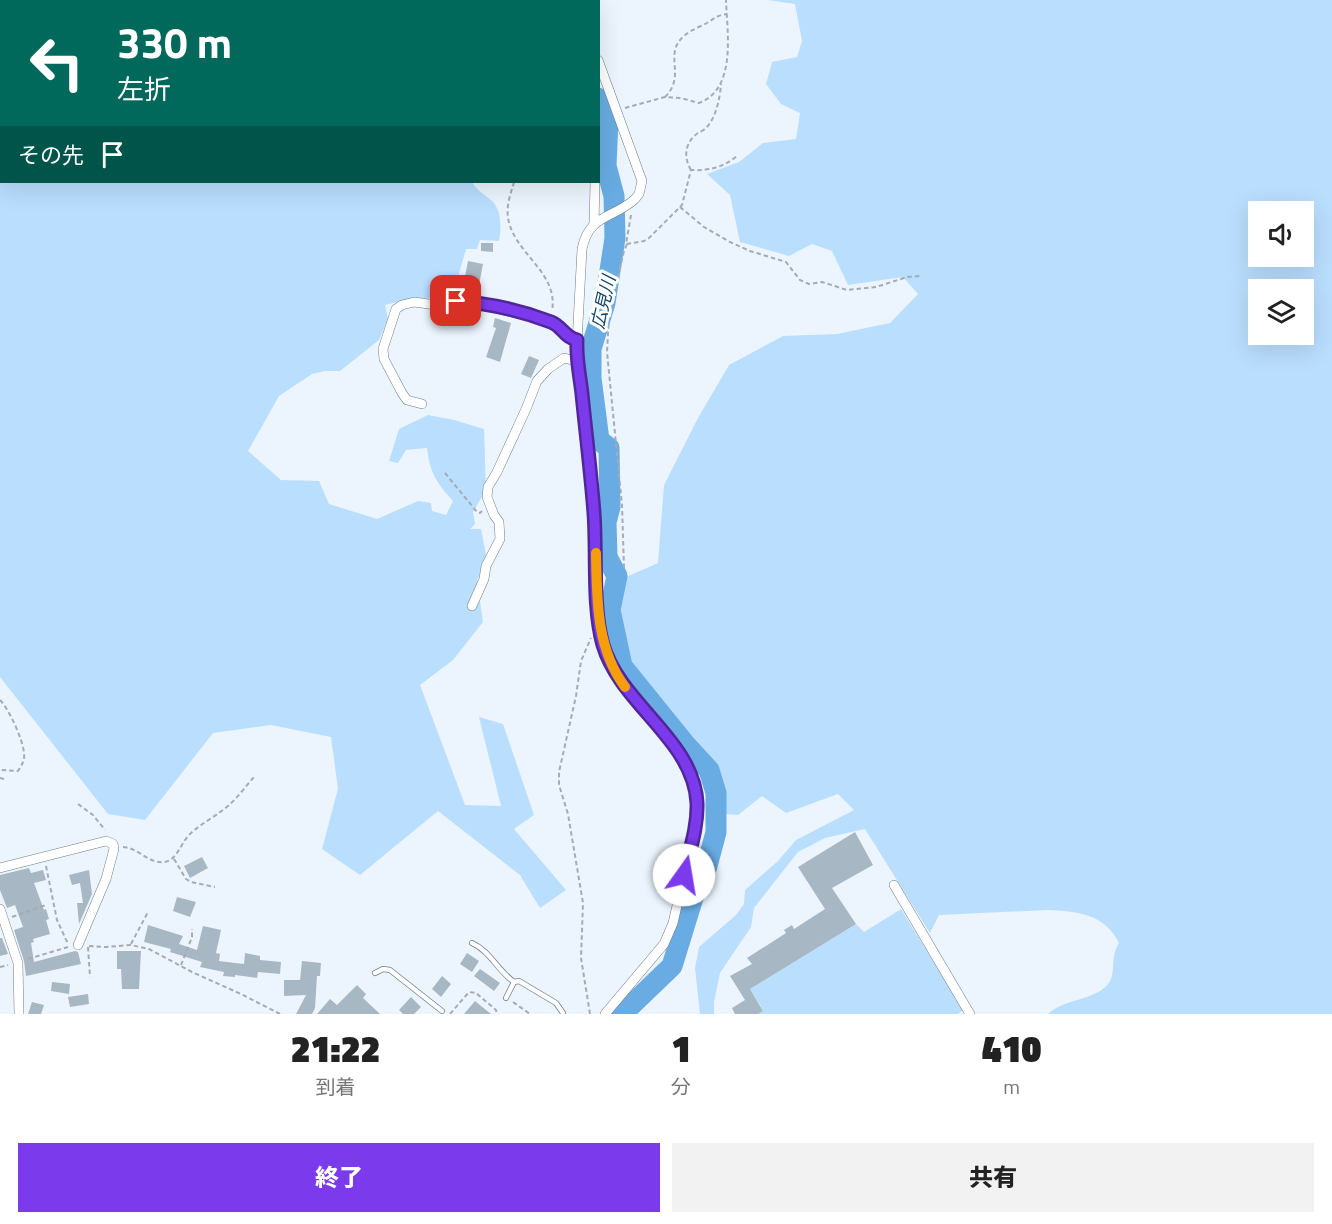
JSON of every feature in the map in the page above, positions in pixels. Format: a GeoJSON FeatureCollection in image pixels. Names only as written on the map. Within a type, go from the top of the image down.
{"type":"FeatureCollection","features":[{"type":"Feature","properties":{"kind":"street"},"geometry":{"type":"LineString","coordinates":[[600,66],[642,181],[639,194],[629,204],[596,222],[588,231],[582,249],[576,362],[582,391],[594,513],[597,603],[603,645],[621,681],[680,753],[692,776],[697,802],[696,824],[673,923],[664,944],[605,1014]]}},
{"type":"Feature","properties":{"kind":"street"},"geometry":{"type":"LineString","coordinates":[[595,183],[596,222]]}},
{"type":"Feature","properties":{"kind":"street"},"geometry":{"type":"LineString","coordinates":[[422,404],[407,400],[384,359],[383,349],[396,309],[402,305],[414,302],[436,305],[456,301],[469,302],[550,321],[567,337],[577,340]]}},
{"type":"Feature","properties":{"kind":"street"},"geometry":{"type":"LineString","coordinates":[[471,606],[484,579],[486,566],[500,539],[499,522],[487,497],[488,487],[498,472],[537,381],[548,369],[564,358],[576,362]]}},
{"type":"Feature","properties":{"kind":"street"},"geometry":{"type":"LineString","coordinates":[[0,867],[106,841],[113,844],[114,849],[98,898],[78,945]]}},
{"type":"Feature","properties":{"kind":"street"},"geometry":{"type":"LineString","coordinates":[[894,885],[970,1014]]}},
{"type":"Feature","properties":{"kind":"street"},"geometry":{"type":"LineString","coordinates":[[0,909],[18,963],[19,1014]]}},
{"type":"Feature","properties":{"kind":"lane"},"geometry":{"type":"LineString","coordinates":[[472,943],[480,946],[502,974],[556,1002],[562,1013]]}},
{"type":"Feature","properties":{"kind":"lane"},"geometry":{"type":"LineString","coordinates":[[375,973],[383,969],[390,970],[442,1011]]}},
{"type":"Feature","properties":{"kind":"lane"},"geometry":{"type":"LineString","coordinates":[[506,998],[514,981]]}},
{"type":"Feature","properties":{"kind":"path"},"geometry":{"type":"LineString","coordinates":[[691,170],[686,158],[687,146],[697,134],[706,129],[713,117],[721,82],[727,68],[726,0]]}},
{"type":"Feature","properties":{"kind":"path"},"geometry":{"type":"LineString","coordinates":[[665,97],[672,90],[675,82],[673,58],[679,40],[713,18],[727,14]]}},
{"type":"Feature","properties":{"kind":"path"},"geometry":{"type":"LineString","coordinates":[[615,110],[665,97],[699,103],[712,95],[721,82]]}},
{"type":"Feature","properties":{"kind":"path"},"geometry":{"type":"LineString","coordinates":[[691,170],[713,169],[730,162],[738,155]]}},
{"type":"Feature","properties":{"kind":"path"},"geometry":{"type":"LineString","coordinates":[[627,244],[649,238],[682,205],[691,170]]}},
{"type":"Feature","properties":{"kind":"path"},"geometry":{"type":"LineString","coordinates":[[514,183],[508,202],[508,220],[515,237],[549,282],[553,299],[550,321]]}},
{"type":"Feature","properties":{"kind":"path"},"geometry":{"type":"LineString","coordinates":[[624,568],[622,505],[607,352],[609,316],[627,244],[629,204]]}},
{"type":"Feature","properties":{"kind":"path"},"geometry":{"type":"LineString","coordinates":[[680,207],[704,227],[730,242],[786,262],[800,280],[809,284],[822,282],[847,290],[876,287],[907,277],[920,276]]}},
{"type":"Feature","properties":{"kind":"path"},"geometry":{"type":"LineString","coordinates":[[445,473],[477,512],[480,513],[487,497]]}},
{"type":"Feature","properties":{"kind":"path"},"geometry":{"type":"LineString","coordinates":[[590,1014],[581,958],[583,903],[568,813],[559,785],[559,772],[581,662],[593,633],[601,626]]}},
{"type":"Feature","properties":{"kind":"path"},"geometry":{"type":"LineString","coordinates":[[0,700],[7,707],[25,752],[23,763],[18,771],[0,770]]}},
{"type":"Feature","properties":{"kind":"path"},"geometry":{"type":"LineString","coordinates":[[114,849],[126,847],[155,861],[173,859],[189,835],[206,820],[231,804],[254,777]]}},
{"type":"Feature","properties":{"kind":"path"},"geometry":{"type":"LineString","coordinates":[[78,804],[101,823],[107,835],[106,841]]}},
{"type":"Feature","properties":{"kind":"path"},"geometry":{"type":"LineString","coordinates":[[18,963],[69,946],[57,920],[44,856]]}},
{"type":"Feature","properties":{"kind":"path"},"geometry":{"type":"LineString","coordinates":[[173,859],[186,879],[216,887]]}},
{"type":"Feature","properties":{"kind":"path"},"geometry":{"type":"LineString","coordinates":[[4,920],[46,905]]}},
{"type":"Feature","properties":{"kind":"path"},"geometry":{"type":"LineString","coordinates":[[131,945],[148,912]]}},
{"type":"Feature","properties":{"kind":"path"},"geometry":{"type":"LineString","coordinates":[[180,965],[190,943],[192,929]]}},
{"type":"Feature","properties":{"kind":"path"},"geometry":{"type":"LineString","coordinates":[[90,977],[88,946],[131,945],[149,949],[280,1014]]}},
{"type":"Feature","properties":{"kind":"path"},"geometry":{"type":"LineString","coordinates":[[450,1014],[469,992],[476,993],[496,1010],[497,1014]]}},
{"type":"Feature","properties":{"kind":"path"},"geometry":{"type":"LineString","coordinates":[[506,998],[530,1014]]}},
{"type":"Feature","properties":{"kind":"shaded area"},"geometry":{"type":"Polygon","coordinates":[[[768,0],[1332,0],[1332,1014],[1048,1014],[1063,1005],[1095,994],[1108,984],[1111,980],[1114,955],[1119,943],[1113,933],[1098,920],[1089,916],[1047,910],[939,915],[930,933],[865,829],[825,838],[798,852],[754,908],[751,927],[720,973],[714,1014],[700,1014],[695,968],[699,947],[736,915],[744,904],[745,890],[778,861],[796,840],[854,810],[838,794],[786,813],[762,796],[738,815],[725,814],[720,782],[710,761],[630,666],[616,614],[624,578],[658,563],[664,485],[698,418],[729,365],[783,336],[837,334],[890,323],[918,294],[903,277],[848,285],[832,251],[812,244],[789,256],[740,242],[730,195],[707,174],[739,162],[763,143],[796,139],[800,113],[781,104],[766,84],[772,62],[797,57],[802,41],[795,4],[768,0]]]}},
{"type":"Feature","properties":{"kind":"shaded area"},"geometry":{"type":"Polygon","coordinates":[[[0,183],[473,183],[493,202],[499,216],[499,241],[480,240],[477,249],[466,249],[458,277],[446,281],[444,297],[409,299],[385,305],[388,319],[379,340],[340,371],[312,374],[279,396],[248,451],[281,480],[319,481],[329,504],[377,519],[418,501],[431,503],[432,511],[446,515],[453,501],[435,477],[427,448],[406,450],[398,463],[389,461],[399,429],[428,415],[484,429],[486,490],[473,512],[475,524],[470,529],[481,529],[487,560],[477,580],[483,622],[453,660],[420,685],[465,805],[501,806],[479,717],[503,724],[534,815],[514,829],[566,890],[540,908],[520,875],[438,811],[360,875],[322,849],[338,789],[331,737],[271,725],[213,733],[145,820],[108,814],[0,677],[0,183]]]}},
{"type":"Feature","properties":{"kind":"shaded area"},"geometry":{"type":"Polygon","coordinates":[[[901,909],[963,1010],[958,1014],[758,1014],[763,1010],[750,989],[856,924],[864,932],[901,909]]]}},
{"type":"Feature","properties":{"kind":"building"},"geometry":{"type":"Polygon","coordinates":[[[481,243],[493,243],[493,252],[481,251],[481,243]]]}},
{"type":"Feature","properties":{"kind":"building"},"geometry":{"type":"Polygon","coordinates":[[[468,261],[483,264],[478,290],[463,287],[468,261]]]}},
{"type":"Feature","properties":{"kind":"building"},"geometry":{"type":"Polygon","coordinates":[[[495,318],[511,323],[500,362],[486,357],[496,328],[493,327],[495,318]]]}},
{"type":"Feature","properties":{"kind":"building"},"geometry":{"type":"Polygon","coordinates":[[[529,356],[539,360],[531,378],[521,374],[529,356]]]}},
{"type":"Feature","properties":{"kind":"building"},"geometry":{"type":"Polygon","coordinates":[[[855,832],[873,865],[832,888],[856,924],[750,989],[763,1011],[758,1014],[735,1014],[732,1008],[745,1000],[730,976],[752,964],[747,958],[786,933],[784,930],[792,925],[794,929],[825,909],[798,867],[855,832]]]}},
{"type":"Feature","properties":{"kind":"building"},"geometry":{"type":"Polygon","coordinates":[[[202,857],[208,868],[190,878],[184,866],[202,857]]]}},
{"type":"Feature","properties":{"kind":"building"},"geometry":{"type":"Polygon","coordinates":[[[29,868],[31,873],[43,870],[46,880],[34,883],[44,910],[46,909],[50,934],[33,939],[34,942],[31,943],[34,962],[75,951],[78,952],[81,964],[26,976],[24,961],[14,930],[23,927],[15,905],[7,908],[0,890],[0,875],[29,868]]]}},
{"type":"Feature","properties":{"kind":"building"},"geometry":{"type":"Polygon","coordinates":[[[89,870],[92,894],[79,924],[77,903],[83,903],[80,883],[72,885],[69,875],[89,870]]]}},
{"type":"Feature","properties":{"kind":"building"},"geometry":{"type":"Polygon","coordinates":[[[177,897],[196,902],[190,917],[173,911],[177,897]]]}},
{"type":"Feature","properties":{"kind":"building"},"geometry":{"type":"Polygon","coordinates":[[[148,925],[183,936],[179,944],[197,950],[203,926],[221,930],[216,953],[220,954],[219,961],[244,964],[245,953],[260,956],[260,960],[281,962],[280,974],[258,972],[257,978],[223,976],[224,972],[200,967],[202,962],[170,952],[171,949],[144,942],[148,925]]]}},
{"type":"Feature","properties":{"kind":"building"},"geometry":{"type":"Polygon","coordinates":[[[0,938],[8,954],[0,956],[0,938]]]}},
{"type":"Feature","properties":{"kind":"building"},"geometry":{"type":"Polygon","coordinates":[[[117,951],[141,951],[139,989],[122,989],[121,969],[117,969],[117,951]]]}},
{"type":"Feature","properties":{"kind":"building"},"geometry":{"type":"Polygon","coordinates":[[[467,953],[479,961],[472,972],[460,964],[467,953]]]}},
{"type":"Feature","properties":{"kind":"building"},"geometry":{"type":"Polygon","coordinates":[[[302,961],[321,963],[320,976],[317,976],[315,1008],[312,1014],[296,1014],[306,995],[284,996],[284,980],[300,980],[302,961]]]}},
{"type":"Feature","properties":{"kind":"building"},"geometry":{"type":"Polygon","coordinates":[[[480,969],[500,983],[494,991],[474,976],[480,969]]]}},
{"type":"Feature","properties":{"kind":"building"},"geometry":{"type":"Polygon","coordinates":[[[442,976],[451,984],[441,997],[432,989],[442,976]]]}},
{"type":"Feature","properties":{"kind":"building"},"geometry":{"type":"Polygon","coordinates":[[[52,982],[70,984],[69,994],[51,991],[52,982]]]}},
{"type":"Feature","properties":{"kind":"building"},"geometry":{"type":"Polygon","coordinates":[[[357,985],[366,994],[363,998],[380,1014],[317,1014],[330,999],[337,1005],[357,985]]]}},
{"type":"Feature","properties":{"kind":"building"},"geometry":{"type":"Polygon","coordinates":[[[88,994],[89,1004],[70,1007],[68,997],[88,994]]]}},
{"type":"Feature","properties":{"kind":"building"},"geometry":{"type":"Polygon","coordinates":[[[411,997],[421,1007],[414,1014],[403,1014],[399,1010],[411,997]]]}},
{"type":"Feature","properties":{"kind":"building"},"geometry":{"type":"Polygon","coordinates":[[[475,1001],[491,1014],[464,1014],[475,1001]]]}},
{"type":"Feature","properties":{"kind":"building"},"geometry":{"type":"Polygon","coordinates":[[[32,1002],[44,1005],[41,1014],[28,1014],[32,1002]]]}},
{"type":"Feature","properties":{"kind":"waterway","name":"広見川"},"geometry":{"type":"LineString","coordinates":[[600,102],[608,120],[606,166],[614,196],[615,238],[605,303],[591,349],[591,378],[599,440],[609,448],[610,507],[606,522],[607,557],[617,576],[610,610],[622,666],[709,770],[716,793],[716,832],[707,866],[700,875],[672,966],[622,1014]]}},
{"type":"Feature","properties":{"kind":"slow traffic"},"geometry":{"type":"LineString","coordinates":[[596,553],[597,603],[603,645],[625,687]]}},
{"type":"Feature","properties":{"kind":"route"},"geometry":{"type":"LineString","coordinates":[[456,301],[550,321],[567,337],[577,340],[576,362],[582,391],[594,513],[597,603],[603,645],[621,681],[680,753],[692,776],[697,802],[696,824],[684,875]]}}]}
